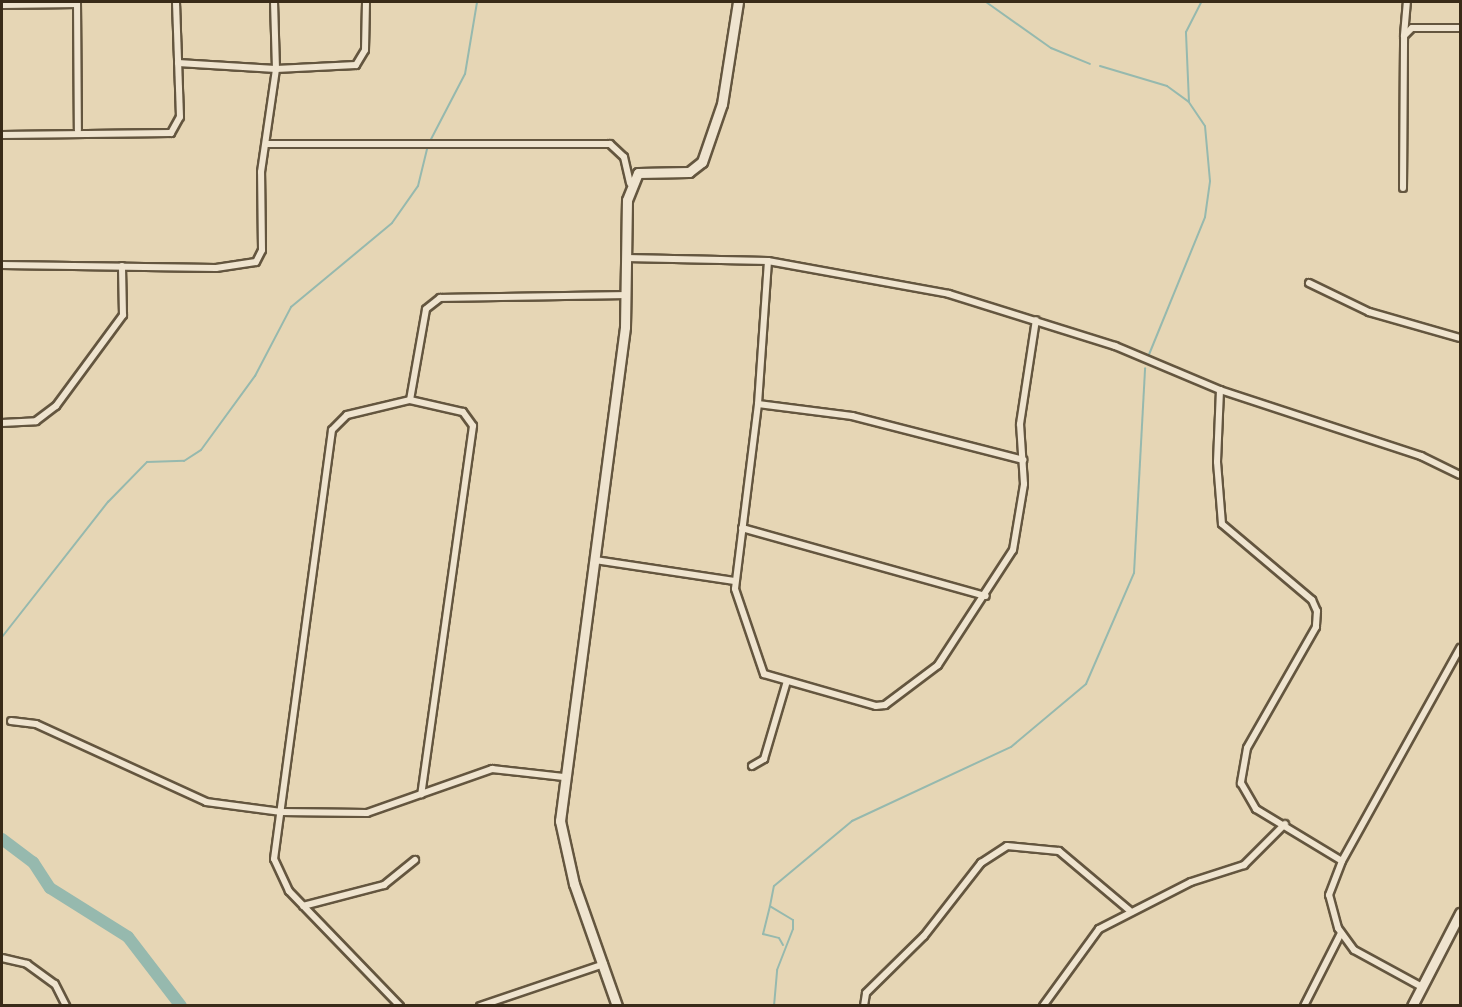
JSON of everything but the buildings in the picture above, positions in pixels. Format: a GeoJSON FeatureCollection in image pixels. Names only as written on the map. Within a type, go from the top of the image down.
{"type":"FeatureCollection","features":[{"type":"Feature","properties":{"kind":"street"},"geometry":{"type":"LineString","coordinates":[[2,135],[78,130],[171,133],[180,117],[176,2]]}},
{"type":"Feature","properties":{"kind":"street"},"geometry":{"type":"LineString","coordinates":[[2,265],[216,268],[256,262],[262,250],[266,144],[276,69],[274,2]]}},
{"type":"Feature","properties":{"kind":"street"},"geometry":{"type":"LineString","coordinates":[[178,63],[190,68],[276,69],[356,65],[364,50],[366,2]]}},
{"type":"Feature","properties":{"kind":"street"},"geometry":{"type":"LineString","coordinates":[[630,183],[638,173],[689,172],[702,162],[722,104],[738,2]]}},
{"type":"Feature","properties":{"kind":"street"},"geometry":{"type":"LineString","coordinates":[[1402,188],[1404,36],[1407,2]]}},
{"type":"Feature","properties":{"kind":"street"},"geometry":{"type":"LineString","coordinates":[[2,5],[77,3],[78,130]]}},
{"type":"Feature","properties":{"kind":"street"},"geometry":{"type":"LineString","coordinates":[[1404,36],[1412,28],[1461,28]]}},
{"type":"Feature","properties":{"kind":"street"},"geometry":{"type":"LineString","coordinates":[[266,144],[610,144],[624,157],[630,183],[626,295],[595,560],[564,777],[561,845],[606,963],[617,1005]]}},
{"type":"Feature","properties":{"kind":"street"},"geometry":{"type":"LineString","coordinates":[[627,258],[768,261],[942,293],[1036,320],[1220,390],[1421,456],[1461,475]]}},
{"type":"Feature","properties":{"kind":"street"},"geometry":{"type":"LineString","coordinates":[[768,261],[758,404],[734,581],[762,670],[787,681],[885,705],[938,665],[986,596],[1018,530],[1023,460],[1020,424],[1036,320]]}},
{"type":"Feature","properties":{"kind":"street"},"geometry":{"type":"LineString","coordinates":[[2,423],[36,421],[56,406],[123,315],[123,266]]}},
{"type":"Feature","properties":{"kind":"street"},"geometry":{"type":"LineString","coordinates":[[1309,284],[1369,312],[1461,338]]}},
{"type":"Feature","properties":{"kind":"street"},"geometry":{"type":"LineString","coordinates":[[410,400],[426,309],[440,298],[626,295]]}},
{"type":"Feature","properties":{"kind":"street"},"geometry":{"type":"LineString","coordinates":[[1220,390],[1217,462],[1222,524],[1312,600],[1317,611],[1316,627],[1240,764],[1248,799],[1342,861]]}},
{"type":"Feature","properties":{"kind":"street"},"geometry":{"type":"LineString","coordinates":[[400,1005],[283,883],[274,859],[332,430],[347,416],[410,400],[463,412],[473,426],[421,794]]}},
{"type":"Feature","properties":{"kind":"street"},"geometry":{"type":"LineString","coordinates":[[758,404],[852,416],[1023,460]]}},
{"type":"Feature","properties":{"kind":"street"},"geometry":{"type":"LineString","coordinates":[[742,528],[986,596]]}},
{"type":"Feature","properties":{"kind":"street"},"geometry":{"type":"LineString","coordinates":[[595,560],[734,581]]}},
{"type":"Feature","properties":{"kind":"street"},"geometry":{"type":"LineString","coordinates":[[1422,987],[1362,956],[1341,933],[1329,895],[1342,861],[1461,648]]}},
{"type":"Feature","properties":{"kind":"street"},"geometry":{"type":"LineString","coordinates":[[752,766],[764,759],[787,681]]}},
{"type":"Feature","properties":{"kind":"street"},"geometry":{"type":"LineString","coordinates":[[11,722],[36,724],[206,802],[281,812],[353,816],[492,769],[564,777]]}},
{"type":"Feature","properties":{"kind":"street"},"geometry":{"type":"LineString","coordinates":[[1043,1005],[1099,929],[1129,910],[1244,865],[1285,824]]}},
{"type":"Feature","properties":{"kind":"street"},"geometry":{"type":"LineString","coordinates":[[864,1005],[867,993],[924,936],[981,863],[1007,846],[1059,851],[1129,910]]}},
{"type":"Feature","properties":{"kind":"street"},"geometry":{"type":"LineString","coordinates":[[303,906],[384,885],[415,860]]}},
{"type":"Feature","properties":{"kind":"street"},"geometry":{"type":"LineString","coordinates":[[1412,1005],[1461,912]]}},
{"type":"Feature","properties":{"kind":"street"},"geometry":{"type":"LineString","coordinates":[[1304,1005],[1341,933]]}},
{"type":"Feature","properties":{"kind":"street"},"geometry":{"type":"LineString","coordinates":[[2,958],[27,964],[55,984],[66,1005]]}},
{"type":"Feature","properties":{"kind":"street"},"geometry":{"type":"LineString","coordinates":[[480,1005],[606,963]]}},
{"type":"Feature","properties":{"kind":"waterway"},"geometry":{"type":"LineString","coordinates":[[2,637],[108,502],[147,462],[184,461],[201,450],[255,376],[291,307],[392,223],[418,186],[428,145],[465,74],[477,2]]}},
{"type":"Feature","properties":{"kind":"waterway"},"geometry":{"type":"LineString","coordinates":[[986,2],[1051,48],[1090,64]]}},
{"type":"Feature","properties":{"kind":"waterway"},"geometry":{"type":"LineString","coordinates":[[1148,357],[1205,217],[1210,181],[1205,126],[1189,102],[1186,32],[1201,2]]}},
{"type":"Feature","properties":{"kind":"waterway"},"geometry":{"type":"LineString","coordinates":[[1100,66],[1167,86],[1189,102]]}},
{"type":"Feature","properties":{"kind":"waterway"},"geometry":{"type":"LineString","coordinates":[[774,1006],[777,970],[793,929],[793,920],[770,906],[774,886],[852,821],[1011,747],[1086,684],[1134,573],[1145,368]]}},
{"type":"Feature","properties":{"kind":"waterway"},"geometry":{"type":"LineString","coordinates":[[2,839],[33,862],[50,888],[128,937],[181,1006]]}},
{"type":"Feature","properties":{"kind":"waterway"},"geometry":{"type":"LineString","coordinates":[[770,906],[763,934],[779,938],[783,945]]}}]}
